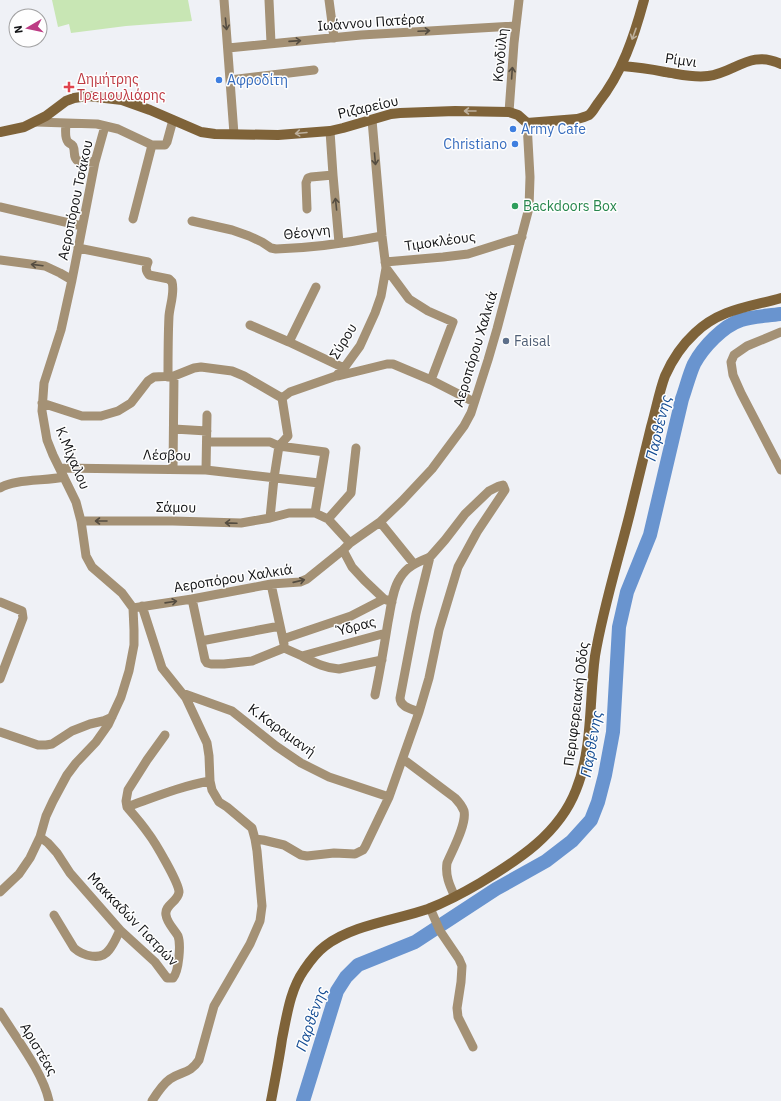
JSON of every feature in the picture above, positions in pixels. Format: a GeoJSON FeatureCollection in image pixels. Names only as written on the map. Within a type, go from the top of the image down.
{"type":"FeatureCollection","features":[{"type":"Feature","properties":{"kind":"main road"},"geometry":{"type":"LineString","coordinates":[[509,112],[518,115],[527,123],[577,119],[590,114],[622,66],[638,25],[644,0]]}},
{"type":"Feature","properties":{"kind":"main road","name":"Ρίμνι"},"geometry":{"type":"LineString","coordinates":[[622,66],[644,68],[694,77],[722,73],[746,61],[766,59],[781,64]]}},
{"type":"Feature","properties":{"kind":"main road","name":"Ριζαρείου"},"geometry":{"type":"LineString","coordinates":[[0,132],[24,127],[36,122],[66,101],[88,96],[122,100],[201,132],[215,134],[278,135],[330,130],[400,113],[455,111],[509,112]]}},
{"type":"Feature","properties":{"kind":"main road","name":"Περιφερειακή Οδός"},"geometry":{"type":"LineString","coordinates":[[271,1101],[285,1023],[293,992],[299,977],[308,964],[325,946],[350,933],[432,912],[533,848],[544,838],[561,818],[575,794],[586,756],[598,639],[653,419],[666,376],[682,346],[695,333],[714,318],[738,309],[781,298]]}},
{"type":"Feature","properties":{"kind":"street"},"geometry":{"type":"LineString","coordinates":[[224,0],[234,134]]}},
{"type":"Feature","properties":{"kind":"street"},"geometry":{"type":"LineString","coordinates":[[269,0],[272,43]]}},
{"type":"Feature","properties":{"kind":"street"},"geometry":{"type":"LineString","coordinates":[[329,0],[334,38]]}},
{"type":"Feature","properties":{"kind":"street","name":"Κονδύλη"},"geometry":{"type":"LineString","coordinates":[[509,112],[519,0]]}},
{"type":"Feature","properties":{"kind":"street","name":"Ιωάννου Πατέρα"},"geometry":{"type":"LineString","coordinates":[[228,48],[361,35],[516,26]]}},
{"type":"Feature","properties":{"kind":"street"},"geometry":{"type":"LineString","coordinates":[[230,80],[314,70]]}},
{"type":"Feature","properties":{"kind":"street"},"geometry":{"type":"LineString","coordinates":[[36,122],[97,124],[128,134],[152,145],[165,145],[173,120]]}},
{"type":"Feature","properties":{"kind":"street"},"geometry":{"type":"LineString","coordinates":[[372,120],[386,265],[409,299],[428,311],[453,322],[431,380]]}},
{"type":"Feature","properties":{"kind":"street"},"geometry":{"type":"LineString","coordinates":[[66,122],[67,140],[74,148],[74,158],[78,161],[95,162]]}},
{"type":"Feature","properties":{"kind":"street","name":"Αεροπόρου Χαλκιά"},"geometry":{"type":"LineString","coordinates":[[133,608],[192,599],[271,584],[300,582],[307,580],[350,543],[380,522],[432,469],[467,421],[471,413],[488,360],[522,237],[530,198],[527,123]]}},
{"type":"Feature","properties":{"kind":"street","name":"Αεροπόρου Τσάκου"},"geometry":{"type":"LineString","coordinates":[[72,280],[95,162],[105,126]]}},
{"type":"Feature","properties":{"kind":"street"},"geometry":{"type":"LineString","coordinates":[[330,130],[339,243]]}},
{"type":"Feature","properties":{"kind":"street"},"geometry":{"type":"LineString","coordinates":[[133,219],[152,145]]}},
{"type":"Feature","properties":{"kind":"street"},"geometry":{"type":"LineString","coordinates":[[307,209],[306,182],[308,178],[311,176],[333,175]]}},
{"type":"Feature","properties":{"kind":"street"},"geometry":{"type":"LineString","coordinates":[[0,207],[82,226]]}},
{"type":"Feature","properties":{"kind":"street","name":"Θέογνη"},"geometry":{"type":"LineString","coordinates":[[192,221],[232,230],[249,236],[271,248],[276,249],[307,248],[382,236]]}},
{"type":"Feature","properties":{"kind":"street","name":"Τιμοκλέους"},"geometry":{"type":"LineString","coordinates":[[386,265],[468,254],[522,237]]}},
{"type":"Feature","properties":{"kind":"street"},"geometry":{"type":"LineString","coordinates":[[78,248],[148,262],[146,269],[149,275],[169,279],[172,282],[173,290],[168,332],[174,429],[173,469]]}},
{"type":"Feature","properties":{"kind":"street"},"geometry":{"type":"LineString","coordinates":[[0,260],[45,266],[72,280]]}},
{"type":"Feature","properties":{"kind":"street","name":"Σύρου"},"geometry":{"type":"LineString","coordinates":[[282,398],[290,392],[336,376],[344,368],[360,346],[375,313],[381,296],[386,265]]}},
{"type":"Feature","properties":{"kind":"street","name":"Κ.Μίχαλου"},"geometry":{"type":"LineString","coordinates":[[72,280],[60,330],[45,377],[42,403],[43,419],[47,440],[76,502],[88,562],[122,593],[133,608]]}},
{"type":"Feature","properties":{"kind":"street"},"geometry":{"type":"LineString","coordinates":[[289,342],[316,287]]}},
{"type":"Feature","properties":{"kind":"street"},"geometry":{"type":"LineString","coordinates":[[250,325],[344,368]]}},
{"type":"Feature","properties":{"kind":"street"},"geometry":{"type":"LineString","coordinates":[[781,332],[747,346],[734,355],[731,362],[733,375],[741,393],[781,470]]}},
{"type":"Feature","properties":{"kind":"street"},"geometry":{"type":"LineString","coordinates":[[336,376],[387,364],[398,366],[431,380],[474,402]]}},
{"type":"Feature","properties":{"kind":"street"},"geometry":{"type":"LineString","coordinates":[[42,403],[82,416],[101,416],[118,410],[131,403],[148,381],[154,377],[171,376],[194,368],[232,371],[244,376],[282,398],[288,436],[279,446],[270,518]]}},
{"type":"Feature","properties":{"kind":"street"},"geometry":{"type":"LineString","coordinates":[[206,470],[207,415]]}},
{"type":"Feature","properties":{"kind":"street"},"geometry":{"type":"LineString","coordinates":[[174,429],[207,431]]}},
{"type":"Feature","properties":{"kind":"street"},"geometry":{"type":"LineString","coordinates":[[207,442],[270,442],[279,446],[325,452],[315,513],[328,519],[350,543]]}},
{"type":"Feature","properties":{"kind":"street"},"geometry":{"type":"LineString","coordinates":[[328,519],[350,493],[356,448]]}},
{"type":"Feature","properties":{"kind":"street","name":"Λέσβου"},"geometry":{"type":"LineString","coordinates":[[60,468],[206,470],[319,483]]}},
{"type":"Feature","properties":{"kind":"street"},"geometry":{"type":"LineString","coordinates":[[0,488],[14,482],[64,478]]}},
{"type":"Feature","properties":{"kind":"street"},"geometry":{"type":"LineString","coordinates":[[255,839],[284,845],[294,852],[307,856],[334,853],[355,854],[363,850],[389,797],[419,712],[458,567],[477,532],[505,490],[503,485],[489,491],[465,514],[430,557],[416,614],[399,701],[406,707],[419,712]]}},
{"type":"Feature","properties":{"kind":"street","name":"Σάμου"},"geometry":{"type":"LineString","coordinates":[[81,521],[241,523],[289,513],[315,513]]}},
{"type":"Feature","properties":{"kind":"street"},"geometry":{"type":"LineString","coordinates":[[380,522],[414,564]]}},
{"type":"Feature","properties":{"kind":"street"},"geometry":{"type":"LineString","coordinates":[[192,599],[205,660],[207,663],[252,661],[284,643],[388,600],[364,580],[352,567],[343,550]]}},
{"type":"Feature","properties":{"kind":"street","name":"Ύδρας"},"geometry":{"type":"LineString","coordinates":[[302,656],[386,632],[388,600],[401,576],[414,564],[430,557]]}},
{"type":"Feature","properties":{"kind":"street"},"geometry":{"type":"LineString","coordinates":[[271,584],[284,643],[302,656],[326,668],[332,669],[339,669],[382,660]]}},
{"type":"Feature","properties":{"kind":"street"},"geometry":{"type":"LineString","coordinates":[[0,602],[22,611],[23,618],[0,679]]}},
{"type":"Feature","properties":{"kind":"street"},"geometry":{"type":"LineString","coordinates":[[142,606],[162,668],[182,693],[190,706],[207,743],[212,790],[219,802],[252,828],[255,839],[262,906],[260,921],[250,944],[214,1006],[201,1058],[192,1069],[171,1078],[152,1101]]}},
{"type":"Feature","properties":{"kind":"street"},"geometry":{"type":"LineString","coordinates":[[0,892],[19,874],[30,858],[40,837],[46,816],[61,784],[76,763],[103,733],[112,717],[121,697],[130,666],[134,645],[133,608]]}},
{"type":"Feature","properties":{"kind":"street"},"geometry":{"type":"LineString","coordinates":[[201,641],[280,626]]}},
{"type":"Feature","properties":{"kind":"street"},"geometry":{"type":"LineString","coordinates":[[375,695],[386,632]]}},
{"type":"Feature","properties":{"kind":"street","name":"Κ.Καραμανή"},"geometry":{"type":"LineString","coordinates":[[182,693],[232,711],[276,746],[301,763],[329,777],[389,797]]}},
{"type":"Feature","properties":{"kind":"street"},"geometry":{"type":"LineString","coordinates":[[0,732],[38,745],[46,745],[52,744],[72,731],[112,717]]}},
{"type":"Feature","properties":{"kind":"street"},"geometry":{"type":"LineString","coordinates":[[164,735],[128,790],[126,801],[127,807],[176,789],[210,782]]}},
{"type":"Feature","properties":{"kind":"street"},"geometry":{"type":"LineString","coordinates":[[402,759],[455,798],[463,810],[463,826],[447,863],[446,870],[448,881],[455,897]]}},
{"type":"Feature","properties":{"kind":"street","name":"Μακκαδών Γιατρών"},"geometry":{"type":"LineString","coordinates":[[40,837],[57,853],[70,873],[120,930],[156,962],[167,978],[173,978],[176,974],[179,948],[178,937],[167,919],[166,910],[178,897],[178,887],[148,832],[127,807]]}},
{"type":"Feature","properties":{"kind":"street"},"geometry":{"type":"LineString","coordinates":[[432,912],[440,931],[462,966],[457,1008],[458,1017],[473,1047]]}},
{"type":"Feature","properties":{"kind":"street"},"geometry":{"type":"LineString","coordinates":[[54,915],[74,948],[85,955],[102,955],[109,951],[120,930]]}},
{"type":"Feature","properties":{"kind":"street","name":"Αριστέας"},"geometry":{"type":"LineString","coordinates":[[0,1012],[40,1076],[49,1101]]}},
{"type":"Feature","properties":{"kind":"green space"},"geometry":{"type":"Polygon","coordinates":[[[52,0],[188,0],[192,21],[126,26],[71,33],[69,24],[58,27],[52,0]]]}},
{"type":"Feature","properties":{"kind":"waterway","name":"Παρθένης"},"geometry":{"type":"LineString","coordinates":[[303,1101],[337,991],[346,977],[358,965],[415,942],[496,889],[546,861],[572,841],[591,820],[598,802],[605,775],[613,732],[619,627],[627,592],[650,535],[682,399],[694,364],[708,344],[727,327],[741,320],[781,314]]}},
{"type":"Feature","properties":{"kind":"place","name":"Αφροδίτη"},"geometry":{"type":"Point","coordinates":[219,80]}},
{"type":"Feature","properties":{"kind":"place","name":"Δημήτρης Τρεμουλιάρης"},"geometry":{"type":"Point","coordinates":[69,87]}},
{"type":"Feature","properties":{"kind":"place","name":"Army Cafe"},"geometry":{"type":"Point","coordinates":[513,129]}},
{"type":"Feature","properties":{"kind":"place","name":"Christiano"},"geometry":{"type":"Point","coordinates":[515,144]}},
{"type":"Feature","properties":{"kind":"place","name":"Backdoors Box"},"geometry":{"type":"Point","coordinates":[515,206]}},
{"type":"Feature","properties":{"kind":"place","name":"Faisal"},"geometry":{"type":"Point","coordinates":[506,341]}}]}
